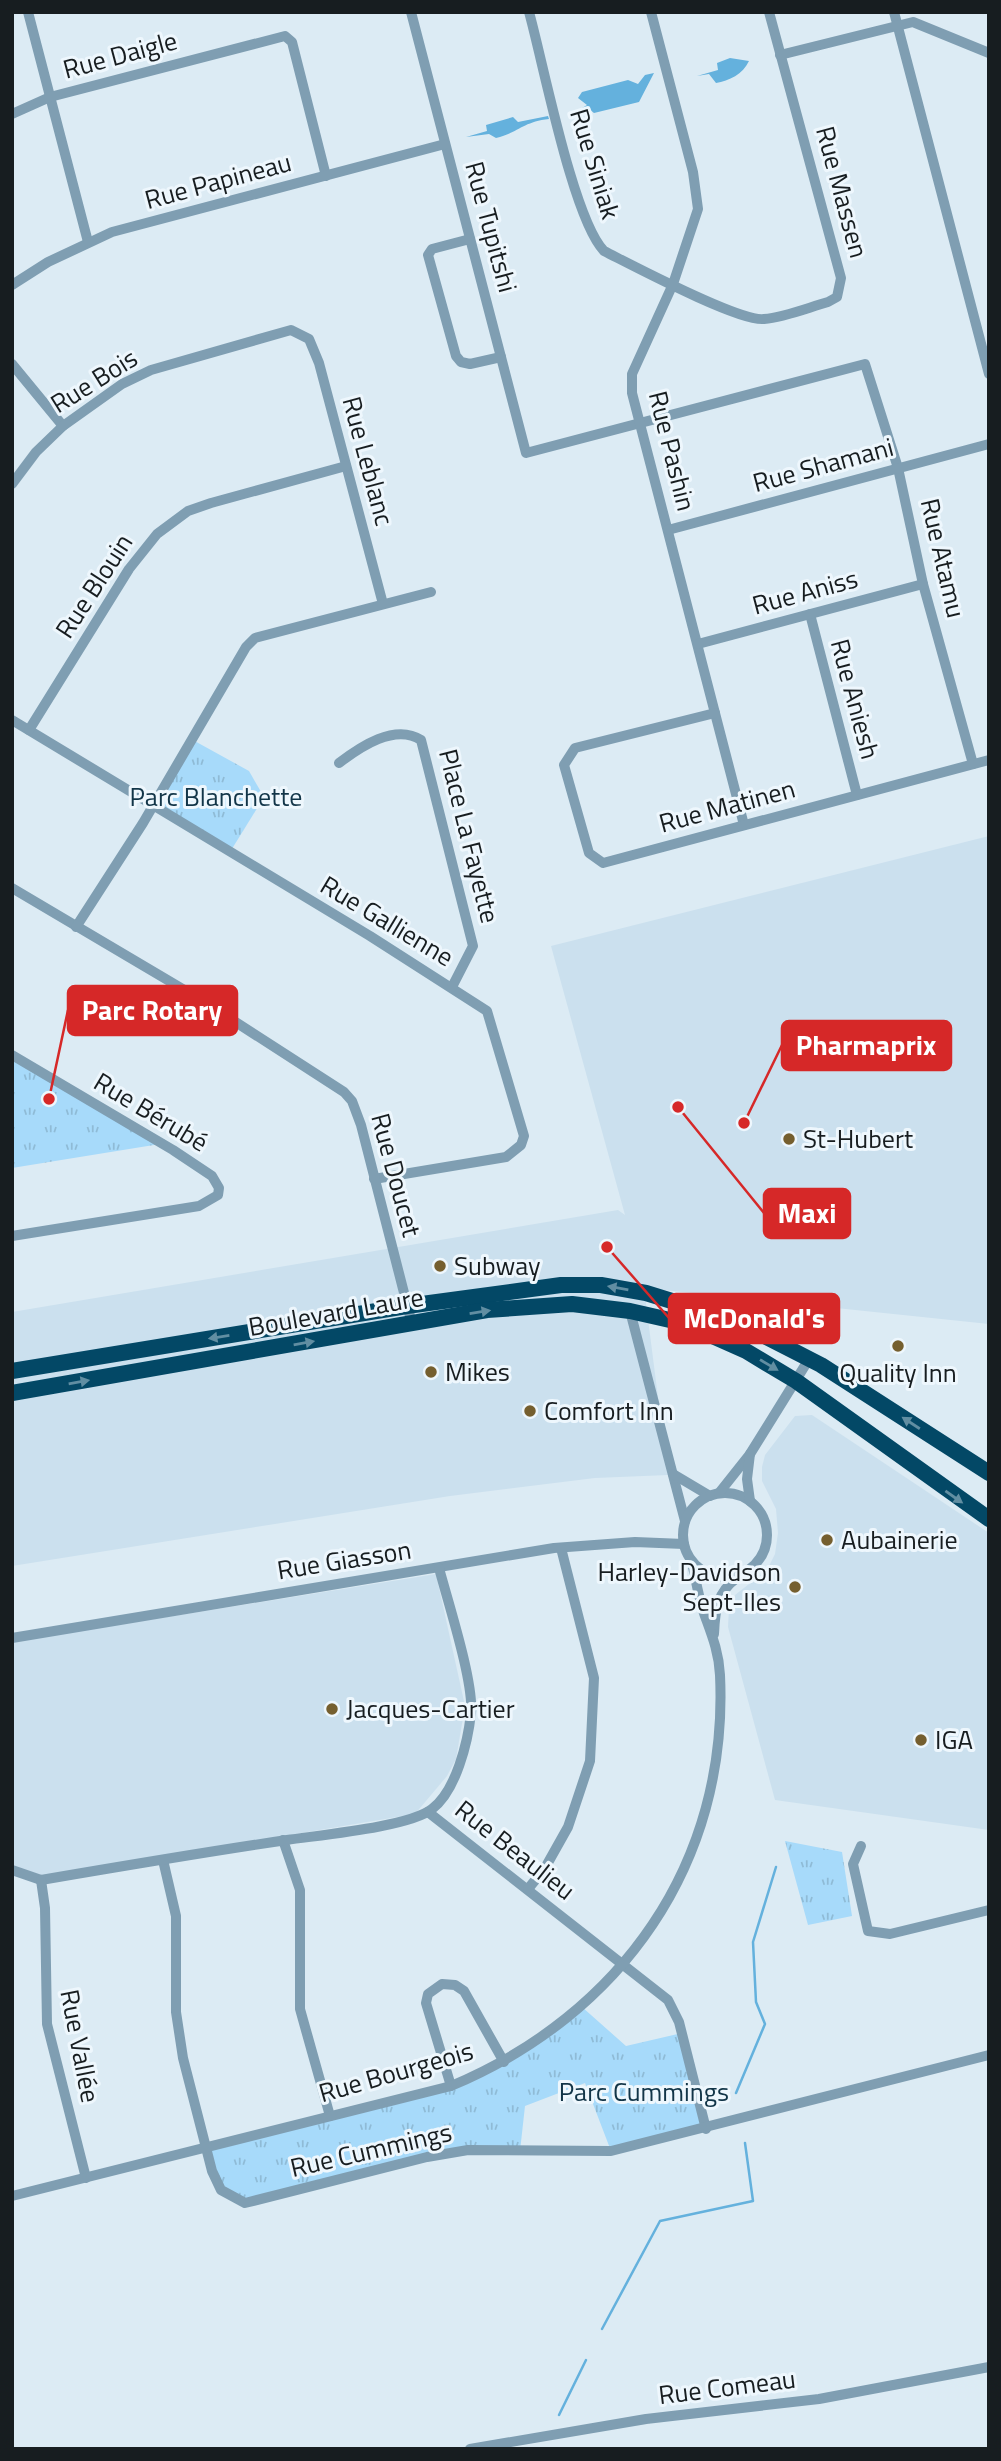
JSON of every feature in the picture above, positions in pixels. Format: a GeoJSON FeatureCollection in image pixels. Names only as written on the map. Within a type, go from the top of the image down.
{"type":"FeatureCollection","features":[{"type":"Feature","properties":{"kind":"highway","name":"Boulevard Laure"},"geometry":{"type":"LineString","coordinates":[[12,1371],[407,1306],[561,1285],[601,1285],[646,1293],[733,1320],[810,1359],[988,1473]]}},
{"type":"Feature","properties":{"kind":"highway","name":"Boulevard Laure"},"geometry":{"type":"LineString","coordinates":[[12,1394],[487,1310],[572,1304],[630,1311],[683,1323],[746,1351],[796,1381],[989,1519]]}},
{"type":"Feature","properties":{"kind":"street"},"geometry":{"type":"LineString","coordinates":[[28,12],[88,242]]}},
{"type":"Feature","properties":{"kind":"street","name":"Rue Tupitshi"},"geometry":{"type":"LineString","coordinates":[[411,12],[526,453],[641,423]]}},
{"type":"Feature","properties":{"kind":"street","name":"Rue Siniak"},"geometry":{"type":"LineString","coordinates":[[529,12],[578,198],[596,243],[604,251],[673,284]]}},
{"type":"Feature","properties":{"kind":"street","name":"Rue Pashin"},"geometry":{"type":"LineString","coordinates":[[651,12],[698,195],[698,209],[673,284],[632,374],[632,393],[744,825]]}},
{"type":"Feature","properties":{"kind":"street","name":"Rue Massen"},"geometry":{"type":"LineString","coordinates":[[673,284],[752,318],[774,317],[836,297],[841,278],[836,254],[769,12]]}},
{"type":"Feature","properties":{"kind":"street"},"geometry":{"type":"LineString","coordinates":[[894,12],[989,374]]}},
{"type":"Feature","properties":{"kind":"street"},"geometry":{"type":"LineString","coordinates":[[780,55],[913,22],[989,52]]}},
{"type":"Feature","properties":{"kind":"street","name":"Rue Daigle"},"geometry":{"type":"LineString","coordinates":[[12,114],[50,97],[282,36],[292,42],[326,176]]}},
{"type":"Feature","properties":{"kind":"street","name":"Rue Papineau"},"geometry":{"type":"LineString","coordinates":[[12,285],[48,262],[112,232],[445,144]]}},
{"type":"Feature","properties":{"kind":"street"},"geometry":{"type":"LineString","coordinates":[[470,239],[432,249],[428,255],[456,356],[461,362],[470,364],[501,358]]}},
{"type":"Feature","properties":{"kind":"street","name":"Rue Bois"},"geometry":{"type":"LineString","coordinates":[[12,484],[36,452],[63,426],[98,399],[151,370],[291,330],[303,334]]}},
{"type":"Feature","properties":{"kind":"street","name":"Rue Leblanc"},"geometry":{"type":"LineString","coordinates":[[303,334],[309,339],[319,363],[383,604]]}},
{"type":"Feature","properties":{"kind":"street"},"geometry":{"type":"LineString","coordinates":[[12,364],[63,426]]}},
{"type":"Feature","properties":{"kind":"street","name":"Rue Atamu"},"geometry":{"type":"LineString","coordinates":[[641,423],[865,364],[898,468],[923,583],[973,764]]}},
{"type":"Feature","properties":{"kind":"street","name":"Rue Shamani"},"geometry":{"type":"LineString","coordinates":[[668,530],[989,444]]}},
{"type":"Feature","properties":{"kind":"street","name":"Rue Blouin"},"geometry":{"type":"LineString","coordinates":[[29,730],[129,569],[157,534],[199,507],[346,466]]}},
{"type":"Feature","properties":{"kind":"street","name":"Rue Aniss"},"geometry":{"type":"LineString","coordinates":[[698,645],[923,583]]}},
{"type":"Feature","properties":{"kind":"street"},"geometry":{"type":"LineString","coordinates":[[76,927],[246,647],[255,638],[431,592]]}},
{"type":"Feature","properties":{"kind":"street","name":"Rue Aniesh"},"geometry":{"type":"LineString","coordinates":[[810,614],[857,795]]}},
{"type":"Feature","properties":{"kind":"street","name":"Rue Matinen"},"geometry":{"type":"LineString","coordinates":[[715,713],[575,748],[564,765],[589,853],[603,863],[989,760]]}},
{"type":"Feature","properties":{"kind":"street","name":"Rue Gallienne"},"geometry":{"type":"LineString","coordinates":[[12,720],[452,987],[486,1011],[524,1136],[521,1146],[506,1157],[374,1179]]}},
{"type":"Feature","properties":{"kind":"street","name":"Place La Fayette"},"geometry":{"type":"LineString","coordinates":[[339,764],[357,749],[392,735],[414,735],[421,740],[473,946],[452,987]]}},
{"type":"Feature","properties":{"kind":"street","name":"Rue Doucet"},"geometry":{"type":"LineString","coordinates":[[12,888],[203,1001],[344,1092],[352,1101],[361,1125],[412,1324]]}},
{"type":"Feature","properties":{"kind":"street","name":"Rue Bérubé"},"geometry":{"type":"LineString","coordinates":[[12,1055],[173,1150],[212,1177],[219,1188],[218,1195],[199,1206],[12,1237]]}},
{"type":"Feature","properties":{"kind":"street"},"geometry":{"type":"LineString","coordinates":[[630,1311],[685,1521],[684,1544],[692,1562],[714,1576],[739,1576],[760,1560],[768,1535],[759,1510],[750,1501],[730,1493],[715,1495],[700,1502],[685,1521]]}},
{"type":"Feature","properties":{"kind":"street"},"geometry":{"type":"LineString","coordinates":[[715,1495],[750,1454],[810,1359]]}},
{"type":"Feature","properties":{"kind":"street"},"geometry":{"type":"LineString","coordinates":[[750,1454],[747,1479],[750,1501]]}},
{"type":"Feature","properties":{"kind":"street"},"geometry":{"type":"LineString","coordinates":[[673,1474],[715,1495]]}},
{"type":"Feature","properties":{"kind":"street","name":"Rue Giasson"},"geometry":{"type":"LineString","coordinates":[[12,1638],[561,1548],[635,1542],[684,1544]]}},
{"type":"Feature","properties":{"kind":"street"},"geometry":{"type":"LineString","coordinates":[[528,1889],[545,1868],[568,1827],[590,1761],[594,1678],[561,1548]]}},
{"type":"Feature","properties":{"kind":"street","name":"Rue Bourgeois"},"geometry":{"type":"LineString","coordinates":[[12,2196],[451,2086],[504,2062],[561,2024],[625,1965],[652,1928],[678,1881],[705,1808],[720,1706],[720,1675],[714,1637],[706,1619],[692,1562]]}},
{"type":"Feature","properties":{"kind":"street"},"geometry":{"type":"LineString","coordinates":[[428,1812],[435,1807],[454,1777],[463,1754],[472,1710],[439,1568]]}},
{"type":"Feature","properties":{"kind":"street","name":"Rue Bourgeois"},"geometry":{"type":"LineString","coordinates":[[714,1637],[718,1600],[724,1587],[739,1576]]}},
{"type":"Feature","properties":{"kind":"street","name":"Rue Beaulieu"},"geometry":{"type":"LineString","coordinates":[[12,1871],[41,1880],[415,1818],[428,1812],[662,1995],[674,2010],[706,2129]]}},
{"type":"Feature","properties":{"kind":"street"},"geometry":{"type":"LineString","coordinates":[[283,1840],[300,1890],[300,2009],[330,2116]]}},
{"type":"Feature","properties":{"kind":"street"},"geometry":{"type":"LineString","coordinates":[[861,1846],[853,1864],[868,1931],[890,1934],[989,1910]]}},
{"type":"Feature","properties":{"kind":"street","name":"Rue Cummings"},"geometry":{"type":"LineString","coordinates":[[163,1860],[176,1916],[179,2041],[220,2190],[244,2203],[452,2152],[611,2151],[989,2055]]}},
{"type":"Feature","properties":{"kind":"street","name":"Rue Vallée"},"geometry":{"type":"LineString","coordinates":[[41,1880],[45,1908],[47,2024],[86,2178]]}},
{"type":"Feature","properties":{"kind":"street"},"geometry":{"type":"LineString","coordinates":[[451,2086],[426,2003],[428,1994],[442,1984],[464,1991],[504,2062]]}},
{"type":"Feature","properties":{"kind":"street","name":"Rue Comeau"},"geometry":{"type":"LineString","coordinates":[[470,2449],[646,2419],[819,2399],[989,2367]]}},
{"type":"Feature","properties":{"kind":"shaded area"},"geometry":{"type":"Polygon","coordinates":[[[730,58],[749,61],[731,79],[721,82],[716,83],[709,74],[697,76],[718,70],[717,63],[730,58]]]}},
{"type":"Feature","properties":{"kind":"shaded area"},"geometry":{"type":"Polygon","coordinates":[[[654,73],[639,102],[594,113],[588,108],[579,110],[587,105],[578,98],[582,92],[628,80],[638,84],[645,75],[654,73]]]}},
{"type":"Feature","properties":{"kind":"shaded area"},"geometry":{"type":"Polygon","coordinates":[[[548,116],[549,119],[496,138],[489,134],[466,137],[487,131],[486,125],[513,117],[518,122],[548,116]]]}},
{"type":"Feature","properties":{"kind":"shaded area"},"geometry":{"type":"Polygon","coordinates":[[[989,836],[989,1324],[644,1288],[668,1475],[595,1478],[450,1496],[12,1566],[12,1312],[618,1210],[625,1215],[551,946],[989,836]]]}},
{"type":"Feature","properties":{"kind":"shaded area"},"geometry":{"type":"Polygon","coordinates":[[[812,1415],[989,1533],[989,1830],[775,1800],[728,1627],[729,1608],[735,1595],[767,1570],[775,1554],[778,1533],[776,1509],[762,1481],[765,1455],[795,1416],[812,1415]]]}},
{"type":"Feature","properties":{"kind":"shaded area"},"geometry":{"type":"Polygon","coordinates":[[[436,1574],[465,1706],[456,1759],[447,1776],[415,1814],[44,1876],[12,1866],[12,1642],[436,1574]]]}},
{"type":"Feature","properties":{"kind":"green space","name":"Parc Blanchette"},"geometry":{"type":"Polygon","coordinates":[[[191,739],[249,771],[264,797],[230,852],[151,802],[191,739]]]}},
{"type":"Feature","properties":{"kind":"green space"},"geometry":{"type":"Polygon","coordinates":[[[12,1055],[160,1144],[12,1168],[12,1055]]]}},
{"type":"Feature","properties":{"kind":"green space"},"geometry":{"type":"Polygon","coordinates":[[[785,1841],[842,1852],[852,1916],[808,1925],[785,1841]]]}},
{"type":"Feature","properties":{"kind":"green space","name":"Parc Cummings"},"geometry":{"type":"Polygon","coordinates":[[[582,2007],[626,2046],[682,2033],[706,2129],[611,2151],[585,2083],[525,2106],[520,2151],[468,2150],[257,2200],[227,2196],[207,2147],[478,2075],[582,2007]]]}},
{"type":"Feature","properties":{"kind":"waterway"},"geometry":{"type":"LineString","coordinates":[[736,2093],[765,2024],[756,2002],[753,1942],[776,1867]]}},
{"type":"Feature","properties":{"kind":"waterway"},"geometry":{"type":"LineString","coordinates":[[602,2329],[660,2221],[753,2201],[745,2143]]}},
{"type":"Feature","properties":{"kind":"waterway"},"geometry":{"type":"LineString","coordinates":[[559,2415],[586,2360]]}},
{"type":"Feature","properties":{"kind":"place","name":"Parc Rotary"},"geometry":{"type":"Point","coordinates":[49,1099]}},
{"type":"Feature","properties":{"kind":"place","name":"Maxi"},"geometry":{"type":"Point","coordinates":[678,1107]}},
{"type":"Feature","properties":{"kind":"place","name":"Pharmaprix"},"geometry":{"type":"Point","coordinates":[744,1123]}},
{"type":"Feature","properties":{"kind":"place","name":"St-Hubert"},"geometry":{"type":"Point","coordinates":[789,1139]}},
{"type":"Feature","properties":{"kind":"place","name":"McDonald's"},"geometry":{"type":"Point","coordinates":[607,1247]}},
{"type":"Feature","properties":{"kind":"place","name":"Subway"},"geometry":{"type":"Point","coordinates":[440,1266]}},
{"type":"Feature","properties":{"kind":"place","name":"Quality Inn"},"geometry":{"type":"Point","coordinates":[898,1346]}},
{"type":"Feature","properties":{"kind":"place","name":"Mikes"},"geometry":{"type":"Point","coordinates":[431,1372]}},
{"type":"Feature","properties":{"kind":"place","name":"Comfort Inn"},"geometry":{"type":"Point","coordinates":[530,1411]}},
{"type":"Feature","properties":{"kind":"place","name":"Aubainerie"},"geometry":{"type":"Point","coordinates":[827,1540]}},
{"type":"Feature","properties":{"kind":"place","name":"Harley-Davidson Sept-Iles"},"geometry":{"type":"Point","coordinates":[795,1587]}},
{"type":"Feature","properties":{"kind":"place","name":"Jacques-Cartier"},"geometry":{"type":"Point","coordinates":[332,1709]}},
{"type":"Feature","properties":{"kind":"place","name":"IGA"},"geometry":{"type":"Point","coordinates":[921,1740]}}]}
